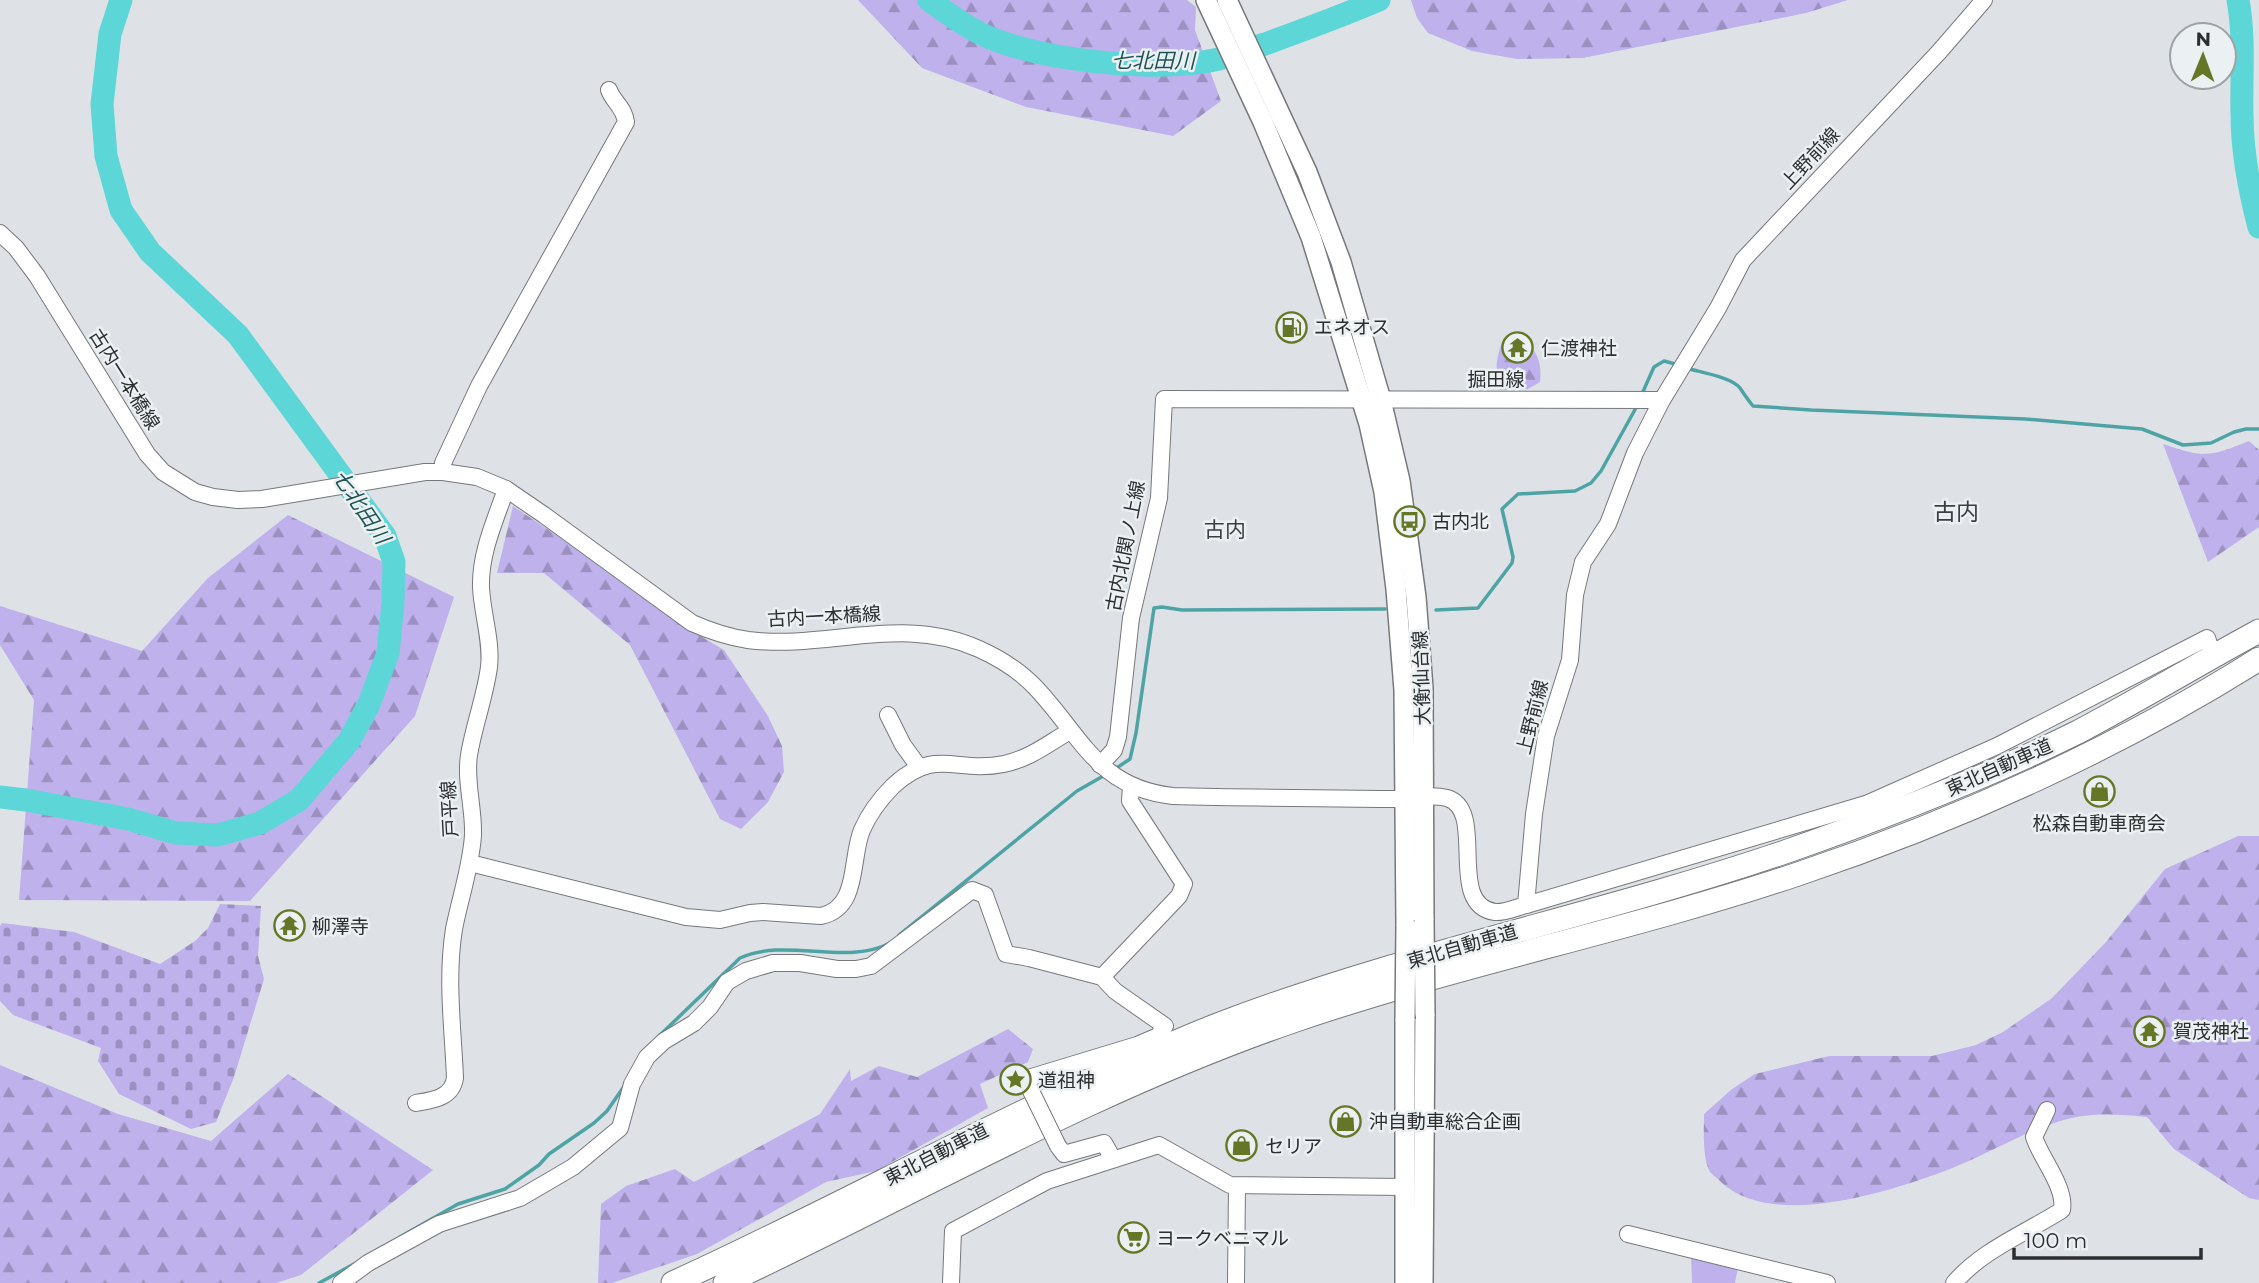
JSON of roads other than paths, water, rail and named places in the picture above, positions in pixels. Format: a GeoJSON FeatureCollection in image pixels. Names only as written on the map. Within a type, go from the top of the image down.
{"type":"FeatureCollection","features":[{"type":"Feature","properties":{"kind":"highway","name":"東北自動車道"},"geometry":{"type":"LineString","coordinates":[[673,1283],[1150,1052],[1219,1024],[1358,976],[1717,874],[1882,816],[2075,733],[2259,631]]}},
{"type":"Feature","properties":{"kind":"highway","name":"東北自動車道"},"geometry":{"type":"LineString","coordinates":[[725,1283],[1082,1106],[1156,1073],[1292,1021],[1361,999],[1799,874],[2015,789],[2107,746],[2259,659]]}},
{"type":"Feature","properties":{"kind":"main road"},"geometry":{"type":"LineString","coordinates":[[1206,0],[1263,100]]}},
{"type":"Feature","properties":{"kind":"main road"},"geometry":{"type":"LineString","coordinates":[[1227,0],[1263,100]]}},
{"type":"Feature","properties":{"kind":"main road","name":"大衡仙台線"},"geometry":{"type":"LineString","coordinates":[[1263,100],[1307,172],[1341,262],[1371,400],[1369,424],[1384,492],[1396,589],[1414,798],[1415,923],[1425,1014],[1423,1283]]}},
{"type":"Feature","properties":{"kind":"main road","name":"大衡仙台線"},"geometry":{"type":"LineString","coordinates":[[1405,1283],[1405,1019],[1415,923]]}},
{"type":"Feature","properties":{"kind":"street","name":"上野前線"},"geometry":{"type":"LineString","coordinates":[[1526,905],[1534,814],[1546,736],[1570,660],[1575,595],[1583,562],[1608,524],[1655,400],[1678,374],[1743,260],[1939,52],[1984,0]]}},
{"type":"Feature","properties":{"kind":"street"},"geometry":{"type":"LineString","coordinates":[[443,472],[443,463],[479,386],[626,122],[625,112],[611,97],[609,90]]}},
{"type":"Feature","properties":{"kind":"street","name":"古内一本橋線"},"geometry":{"type":"LineString","coordinates":[[0,233],[16,248],[37,276],[148,454],[163,472],[195,492],[213,497],[248,500],[443,472],[477,477],[506,489],[701,627],[748,640],[807,640],[916,632],[957,641],[980,650],[1019,673],[1035,688],[1070,731],[1113,775]]}},
{"type":"Feature","properties":{"kind":"street","name":"古内北関ノ上線"},"geometry":{"type":"LineString","coordinates":[[1113,775],[1131,618],[1159,498],[1164,399],[1371,400]]}},
{"type":"Feature","properties":{"kind":"street","name":"掘田線"},"geometry":{"type":"LineString","coordinates":[[1371,400],[1655,400]]}},
{"type":"Feature","properties":{"kind":"street","name":"戸平線"},"geometry":{"type":"LineString","coordinates":[[416,1103],[448,1094],[453,1088],[455,1078],[450,963],[454,930],[470,863],[473,832],[467,776],[489,662],[481,586],[482,563],[506,489]]}},
{"type":"Feature","properties":{"kind":"street"},"geometry":{"type":"LineString","coordinates":[[1113,775],[1158,794],[1173,796],[1446,798],[1456,802],[1463,812],[1470,888],[1481,905],[1495,912],[1867,804],[1997,746],[2207,638],[2212,652]]}},
{"type":"Feature","properties":{"kind":"street"},"geometry":{"type":"LineString","coordinates":[[888,715],[903,745],[919,767]]}},
{"type":"Feature","properties":{"kind":"street"},"geometry":{"type":"LineString","coordinates":[[470,863],[660,912],[704,920],[720,920],[763,912],[821,916],[842,904],[852,881],[861,832],[872,812],[893,786],[919,767],[935,763],[974,767],[1016,761],[1030,756],[1070,731]]}},
{"type":"Feature","properties":{"kind":"street"},"geometry":{"type":"LineString","coordinates":[[1102,977],[1179,896],[1184,884],[1113,775]]}},
{"type":"Feature","properties":{"kind":"street"},"geometry":{"type":"LineString","coordinates":[[341,1283],[368,1263],[439,1224],[520,1198],[573,1167],[620,1128],[632,1084],[647,1057],[664,1041],[694,1023],[710,1007],[727,982],[746,971],[773,963],[800,963],[837,969],[871,966],[972,890],[985,895],[1006,954],[1102,977],[1115,991],[1165,1026],[1158,1036],[1137,1045],[1025,1079],[1064,1154],[1104,1143],[1112,1159]]}},
{"type":"Feature","properties":{"kind":"street"},"geometry":{"type":"LineString","coordinates":[[1954,1283],[1966,1268],[2062,1210],[2064,1200],[2034,1137],[2047,1110]]}},
{"type":"Feature","properties":{"kind":"street"},"geometry":{"type":"LineString","coordinates":[[951,1283],[953,1231],[1047,1181],[1159,1145],[1230,1185],[1405,1187]]}},
{"type":"Feature","properties":{"kind":"street"},"geometry":{"type":"LineString","coordinates":[[1236,1283],[1237,1186]]}},
{"type":"Feature","properties":{"kind":"street"},"geometry":{"type":"LineString","coordinates":[[1628,1234],[1827,1283]]}},
{"type":"Feature","properties":{"kind":"waterway","name":"七北田川"},"geometry":{"type":"LineString","coordinates":[[0,797],[128,819],[176,833],[218,835],[260,823],[299,800],[349,741],[369,704],[388,653],[394,562],[385,536],[238,335],[150,252],[121,210],[106,156],[102,104],[110,34],[121,0]]}},
{"type":"Feature","properties":{"kind":"waterway","name":"七北田川"},"geometry":{"type":"LineString","coordinates":[[929,0],[962,23],[998,41],[1077,59],[1138,65],[1195,63],[1231,56],[1379,0]]}},
{"type":"Feature","properties":{"kind":"waterway","name":"七北田川"},"geometry":{"type":"LineString","coordinates":[[2238,0],[2242,43],[2243,143],[2259,227]]}},
{"type":"Feature","properties":{"kind":"waterway"},"geometry":{"type":"LineString","coordinates":[[1641,396],[1654,367],[1664,361],[1679,365]]}},
{"type":"Feature","properties":{"kind":"waterway"},"geometry":{"type":"LineString","coordinates":[[1686,368],[1715,375],[1736,384],[1753,406],[2025,419],[2142,429],[2183,445],[2211,443],[2234,432],[2259,429]]}},
{"type":"Feature","properties":{"kind":"waterway"},"geometry":{"type":"LineString","coordinates":[[1436,610],[1478,608],[1512,563],[1502,509],[1518,494],[1575,491],[1591,483],[1601,471],[1637,406]]}},
{"type":"Feature","properties":{"kind":"waterway"},"geometry":{"type":"LineString","coordinates":[[1115,769],[1130,759],[1154,608],[1385,609]]}},
{"type":"Feature","properties":{"kind":"waterway"},"geometry":{"type":"LineString","coordinates":[[899,935],[1077,791],[1105,775]]}},
{"type":"Feature","properties":{"kind":"waterway"},"geometry":{"type":"LineString","coordinates":[[659,1036],[740,958],[776,950],[855,952],[890,943]]}},
{"type":"Feature","properties":{"kind":"waterway"},"geometry":{"type":"LineString","coordinates":[[400,1237],[458,1204],[505,1189],[594,1123],[607,1111],[625,1085]]}},
{"type":"Feature","properties":{"kind":"waterway"},"geometry":{"type":"LineString","coordinates":[[319,1283],[354,1264]]}},
{"type":"Feature","properties":{"kind":"place","name":"エネオス"},"geometry":{"type":"Point","coordinates":[1291,327]}},
{"type":"Feature","properties":{"kind":"place","name":"仁渡神社"},"geometry":{"type":"Point","coordinates":[1518,348]}},
{"type":"Feature","properties":{"kind":"place","name":"古内北"},"geometry":{"type":"Point","coordinates":[1409,521]}},
{"type":"Feature","properties":{"kind":"place","name":"松森自動車商会"},"geometry":{"type":"Point","coordinates":[2099,792]}},
{"type":"Feature","properties":{"kind":"place","name":"柳澤寺"},"geometry":{"type":"Point","coordinates":[289,926]}},
{"type":"Feature","properties":{"kind":"place","name":"賀茂神社"},"geometry":{"type":"Point","coordinates":[2150,1031]}},
{"type":"Feature","properties":{"kind":"place","name":"道祖神"},"geometry":{"type":"Point","coordinates":[1015,1080]}},
{"type":"Feature","properties":{"kind":"place","name":"沖自動車総合企画"},"geometry":{"type":"Point","coordinates":[1346,1121]}},
{"type":"Feature","properties":{"kind":"place","name":"セリア"},"geometry":{"type":"Point","coordinates":[1242,1146]}},
{"type":"Feature","properties":{"kind":"place","name":"ヨークベニマル"},"geometry":{"type":"Point","coordinates":[1133,1238]}},
{"type":"Feature","properties":{"kind":"district","name":"古内"},"geometry":{"type":"Point","coordinates":[1956,512]}},
{"type":"Feature","properties":{"kind":"district","name":"古内"},"geometry":{"type":"Point","coordinates":[1225,530]}}]}
